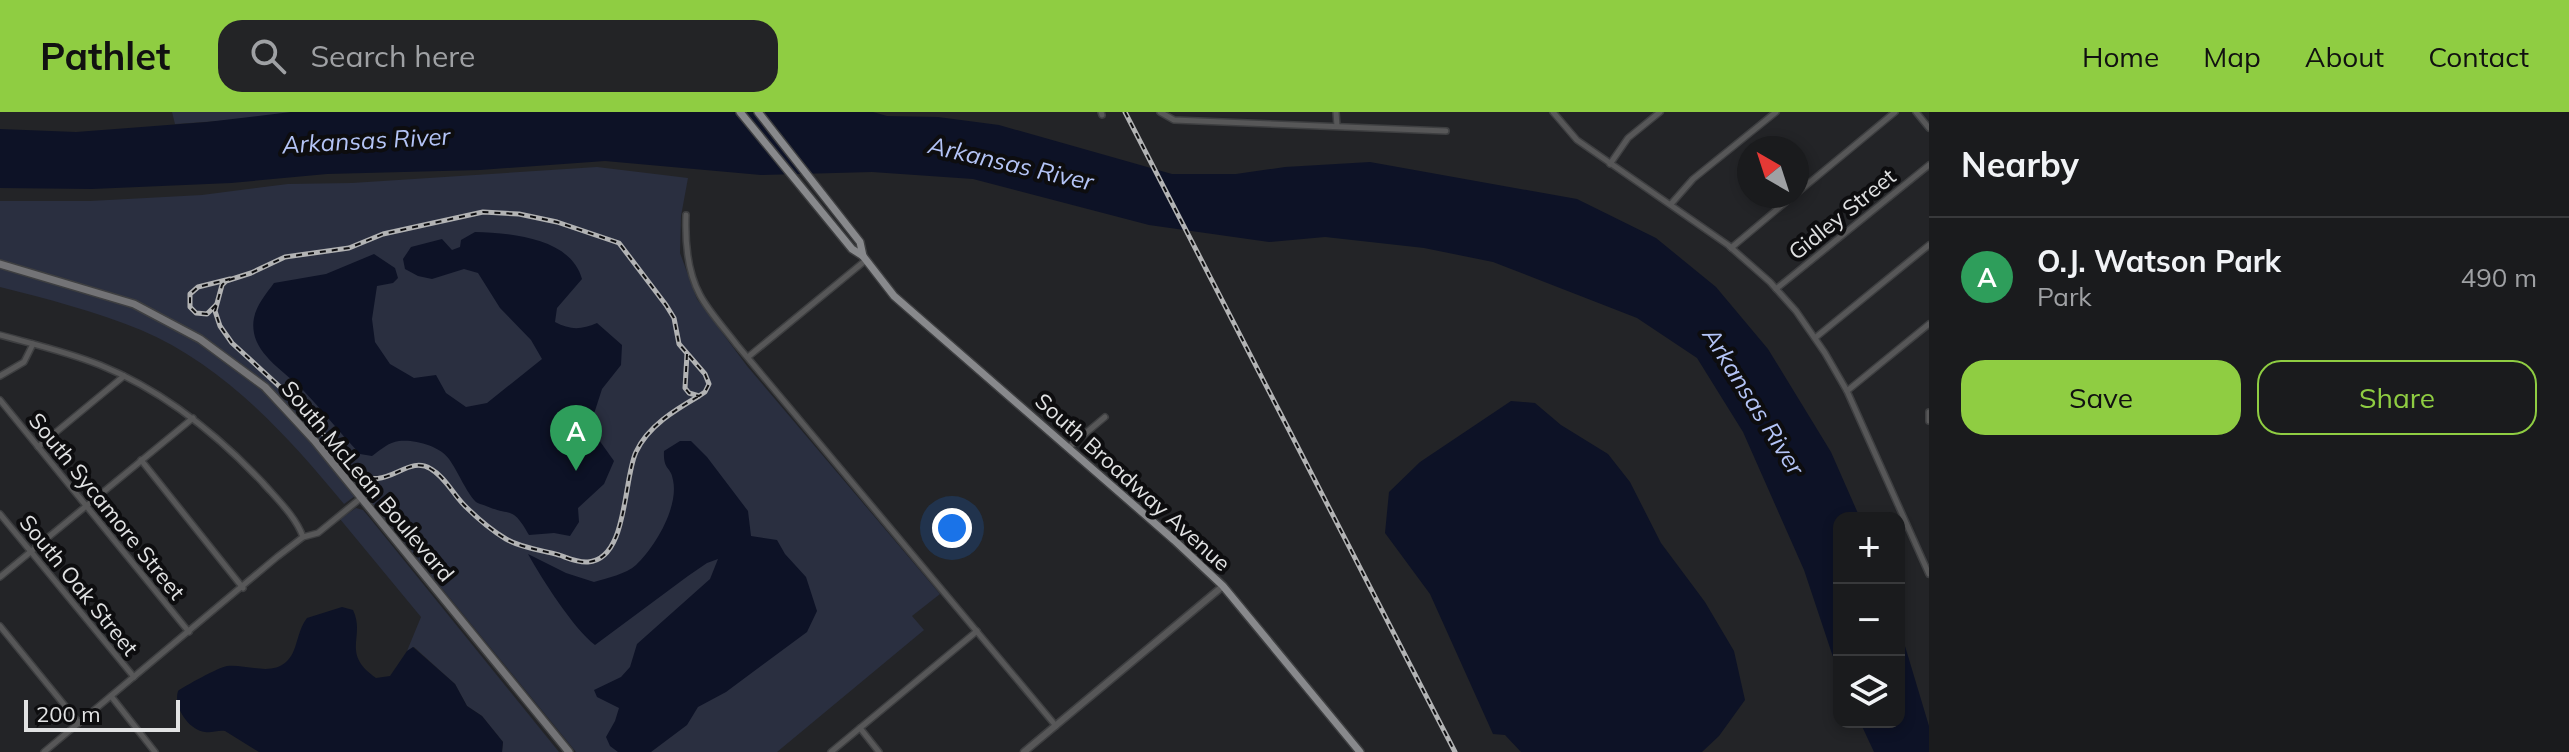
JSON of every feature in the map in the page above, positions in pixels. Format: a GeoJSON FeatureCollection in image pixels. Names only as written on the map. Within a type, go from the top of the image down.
{"type":"FeatureCollection","features":[{"type":"Feature","properties":{"kind":"main road","name":"South Broadway Avenue"},"geometry":{"type":"LineString","coordinates":[[740,112],[894,296],[1223,586],[1360,752]]}},
{"type":"Feature","properties":{"kind":"main road","name":"South Broadway Avenue"},"geometry":{"type":"LineString","coordinates":[[758,112],[860,242],[865,258]]}},
{"type":"Feature","properties":{"kind":"main road","name":"South McLean Boulevard"},"geometry":{"type":"LineString","coordinates":[[0,264],[134,304],[200,339],[265,387],[314,440],[569,752]]}},
{"type":"Feature","properties":{"kind":"street"},"geometry":{"type":"LineString","coordinates":[[1160,112],[1174,120],[1446,131]]}},
{"type":"Feature","properties":{"kind":"street"},"geometry":{"type":"LineString","coordinates":[[1336,112],[1337,126]]}},
{"type":"Feature","properties":{"kind":"street"},"geometry":{"type":"LineString","coordinates":[[1553,112],[1577,140],[1731,248],[1776,289],[1815,338],[1847,391],[1927,563],[1929,574]]}},
{"type":"Feature","properties":{"kind":"street"},"geometry":{"type":"LineString","coordinates":[[1671,204],[1693,179],[1776,112]]}},
{"type":"Feature","properties":{"kind":"street"},"geometry":{"type":"LineString","coordinates":[[1809,183],[1895,112]]}},
{"type":"Feature","properties":{"kind":"street"},"geometry":{"type":"LineString","coordinates":[[1916,112],[1929,128]]}},
{"type":"Feature","properties":{"kind":"street"},"geometry":{"type":"LineString","coordinates":[[1266,113],[1266,123]]}},
{"type":"Feature","properties":{"kind":"street"},"geometry":{"type":"LineString","coordinates":[[1610,164],[1628,138],[1656,113]]}},
{"type":"Feature","properties":{"kind":"street","name":"Gidley Street"},"geometry":{"type":"LineString","coordinates":[[1776,289],[1929,165]]}},
{"type":"Feature","properties":{"kind":"street"},"geometry":{"type":"LineString","coordinates":[[1731,248],[1778,208]]}},
{"type":"Feature","properties":{"kind":"street"},"geometry":{"type":"LineString","coordinates":[[686,215],[690,268],[700,295],[748,357],[1056,726]]}},
{"type":"Feature","properties":{"kind":"street"},"geometry":{"type":"LineString","coordinates":[[1815,338],[1929,245]]}},
{"type":"Feature","properties":{"kind":"street"},"geometry":{"type":"LineString","coordinates":[[748,357],[865,258]]}},
{"type":"Feature","properties":{"kind":"street"},"geometry":{"type":"LineString","coordinates":[[1847,391],[1929,324]]}},
{"type":"Feature","properties":{"kind":"street"},"geometry":{"type":"LineString","coordinates":[[0,335],[99,365],[124,376],[193,418],[230,448],[296,523],[303,537]]}},
{"type":"Feature","properties":{"kind":"street"},"geometry":{"type":"LineString","coordinates":[[0,376],[24,362],[33,344]]}},
{"type":"Feature","properties":{"kind":"street"},"geometry":{"type":"LineString","coordinates":[[38,447],[124,376]]}},
{"type":"Feature","properties":{"kind":"street","name":"South Sycamore Street"},"geometry":{"type":"LineString","coordinates":[[0,400],[189,632]]}},
{"type":"Feature","properties":{"kind":"street"},"geometry":{"type":"LineString","coordinates":[[1929,412],[1929,421]]}},
{"type":"Feature","properties":{"kind":"street"},"geometry":{"type":"LineString","coordinates":[[1068,448],[1105,417]]}},
{"type":"Feature","properties":{"kind":"street"},"geometry":{"type":"LineString","coordinates":[[0,577],[193,418]]}},
{"type":"Feature","properties":{"kind":"street"},"geometry":{"type":"LineString","coordinates":[[141,460],[243,588]]}},
{"type":"Feature","properties":{"kind":"street"},"geometry":{"type":"LineString","coordinates":[[44,752],[303,537],[318,533],[361,498]]}},
{"type":"Feature","properties":{"kind":"street","name":"South Oak Street"},"geometry":{"type":"LineString","coordinates":[[0,514],[134,677]]}},
{"type":"Feature","properties":{"kind":"street"},"geometry":{"type":"LineString","coordinates":[[1024,752],[1223,586]]}},
{"type":"Feature","properties":{"kind":"street"},"geometry":{"type":"LineString","coordinates":[[0,626],[79,723]]}},
{"type":"Feature","properties":{"kind":"street"},"geometry":{"type":"LineString","coordinates":[[831,752],[977,631]]}},
{"type":"Feature","properties":{"kind":"street"},"geometry":{"type":"LineString","coordinates":[[111,696],[155,752]]}},
{"type":"Feature","properties":{"kind":"street"},"geometry":{"type":"LineString","coordinates":[[860,728],[879,752]]}},
{"type":"Feature","properties":{"kind":"shaded area"},"geometry":{"type":"Polygon","coordinates":[[[172,112],[354,112],[175,124],[172,112]]]}},
{"type":"Feature","properties":{"kind":"shaded area"},"geometry":{"type":"Polygon","coordinates":[[[597,167],[688,178],[681,216],[680,253],[697,299],[747,366],[940,594],[912,616],[924,630],[777,752],[576,752],[362,491],[344,504],[253,405],[200,362],[171,345],[106,317],[0,287],[0,201],[90,201],[202,195],[288,184],[352,183],[597,167]]]}},
{"type":"Feature","properties":{"kind":"shaded area"},"geometry":{"type":"Polygon","coordinates":[[[356,508],[369,517],[559,752],[502,752],[503,742],[482,716],[467,706],[455,684],[414,647],[407,651],[421,617],[340,519],[356,508]]]}},
{"type":"Feature","properties":{"kind":"water","name":"Arkansas River"},"geometry":{"type":"Polygon","coordinates":[[[291,112],[873,112],[887,116],[938,117],[999,125],[1172,174],[1236,174],[1285,167],[1370,162],[1577,199],[1656,238],[1716,287],[1768,349],[1831,452],[1857,512],[1833,512],[1833,657],[1804,570],[1743,432],[1697,358],[1637,318],[1493,262],[1424,248],[1325,237],[1269,242],[1149,225],[973,179],[872,172],[761,175],[605,161],[480,170],[327,174],[231,183],[92,189],[0,188],[0,129],[76,132],[291,112]]]}},
{"type":"Feature","properties":{"kind":"water"},"geometry":{"type":"Polygon","coordinates":[[[475,232],[522,236],[553,246],[566,254],[576,265],[582,279],[557,308],[555,322],[576,328],[597,323],[622,345],[621,365],[602,389],[592,420],[599,440],[614,461],[604,484],[578,508],[579,522],[570,536],[554,533],[529,535],[511,513],[476,502],[449,459],[433,447],[419,442],[399,441],[372,456],[360,454],[302,389],[267,357],[254,333],[256,312],[274,283],[326,274],[374,254],[395,268],[398,278],[393,283],[377,286],[372,319],[375,342],[390,364],[414,378],[436,375],[446,393],[466,407],[487,403],[542,359],[531,340],[500,308],[478,273],[464,269],[432,279],[405,269],[403,259],[411,247],[442,239],[452,250],[460,247],[461,240],[475,232]]]}},
{"type":"Feature","properties":{"kind":"water"},"geometry":{"type":"Polygon","coordinates":[[[1511,401],[1535,403],[1561,425],[1608,454],[1630,482],[1661,543],[1705,602],[1734,651],[1745,700],[1719,736],[1702,752],[1521,752],[1505,735],[1493,734],[1430,594],[1385,533],[1389,492],[1420,462],[1511,401]]]}},
{"type":"Feature","properties":{"kind":"water"},"geometry":{"type":"Polygon","coordinates":[[[680,441],[691,441],[707,457],[748,511],[751,536],[777,540],[806,577],[817,611],[807,632],[726,692],[698,707],[687,725],[651,752],[618,752],[610,746],[606,737],[619,708],[597,697],[594,690],[621,677],[630,667],[637,644],[710,579],[718,559],[688,576],[595,645],[568,615],[528,554],[566,573],[594,582],[632,568],[651,548],[669,514],[674,491],[664,451],[680,441]]]}},
{"type":"Feature","properties":{"kind":"water"},"geometry":{"type":"Polygon","coordinates":[[[342,607],[353,610],[357,628],[356,653],[365,669],[376,678],[390,676],[413,647],[455,684],[467,706],[482,716],[503,742],[502,752],[259,752],[225,731],[199,730],[184,717],[178,704],[178,691],[227,666],[266,669],[280,666],[293,653],[307,618],[342,607]]]}},
{"type":"Feature","properties":{"kind":"water"},"geometry":{"type":"Polygon","coordinates":[[[1905,646],[1929,726],[1929,752],[1874,752],[1863,728],[1905,728],[1905,646]]]}},
{"type":"Feature","properties":{"kind":"railway"},"geometry":{"type":"LineString","coordinates":[[1125,112],[1455,752]]}},
{"type":"Feature","properties":{"kind":"railway"},"geometry":{"type":"LineString","coordinates":[[687,354],[685,388],[699,396],[709,384],[705,374],[679,344],[674,318],[619,243],[557,222],[519,214],[483,212],[383,234],[349,248],[285,257],[226,281],[215,311],[220,326],[232,343],[303,408],[352,471],[376,479],[422,465],[441,476],[474,515],[506,539],[581,562],[601,558],[611,547],[622,516],[632,465],[641,443],[663,420],[699,396]]}},
{"type":"Feature","properties":{"kind":"railway"},"geometry":{"type":"LineString","coordinates":[[216,305],[207,314],[196,313],[190,307],[190,294],[198,287],[230,279]]}},
{"type":"Feature","properties":{"kind":"place","name":"O.J. Watson Park"},"geometry":{"type":"Point","coordinates":[576,471]}}]}
